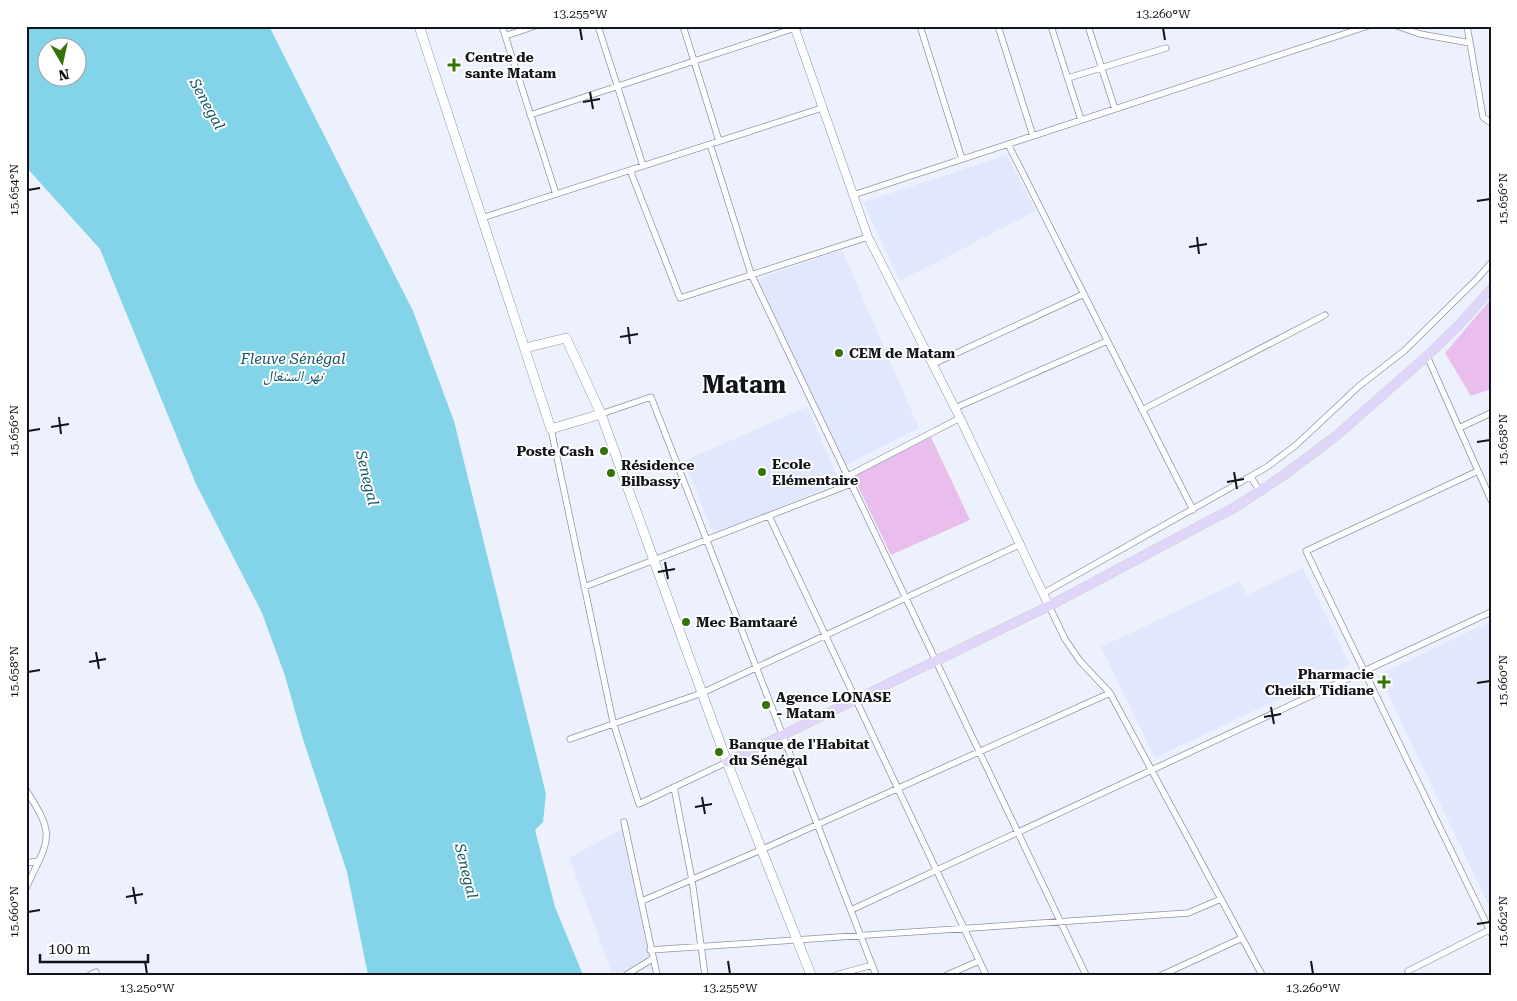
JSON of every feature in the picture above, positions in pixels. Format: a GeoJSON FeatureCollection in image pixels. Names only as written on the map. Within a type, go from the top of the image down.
{"type":"FeatureCollection","features":[{"type":"Feature","properties":{"kind":"main road"},"geometry":{"type":"LineString","coordinates":[[419,26],[551,429],[601,414]]}},
{"type":"Feature","properties":{"kind":"main road"},"geometry":{"type":"LineString","coordinates":[[727,762],[1049,606],[1214,520],[1260,492],[1336,436],[1460,324],[1491,290]]}},
{"type":"Feature","properties":{"kind":"main road"},"geometry":{"type":"LineString","coordinates":[[525,348],[566,338],[601,414],[727,762],[763,849],[811,975]]}},
{"type":"Feature","properties":{"kind":"street"},"geometry":{"type":"LineString","coordinates":[[502,26],[556,194]]}},
{"type":"Feature","properties":{"kind":"street"},"geometry":{"type":"LineString","coordinates":[[505,36],[535,26]]}},
{"type":"Feature","properties":{"kind":"street"},"geometry":{"type":"LineString","coordinates":[[598,26],[643,166]]}},
{"type":"Feature","properties":{"kind":"street"},"geometry":{"type":"LineString","coordinates":[[683,26],[720,141]]}},
{"type":"Feature","properties":{"kind":"street"},"geometry":{"type":"LineString","coordinates":[[920,26],[962,159]]}},
{"type":"Feature","properties":{"kind":"street"},"geometry":{"type":"LineString","coordinates":[[998,26],[1033,136]]}},
{"type":"Feature","properties":{"kind":"street"},"geometry":{"type":"LineString","coordinates":[[1051,26],[1081,120]]}},
{"type":"Feature","properties":{"kind":"street"},"geometry":{"type":"LineString","coordinates":[[1088,26],[1115,109]]}},
{"type":"Feature","properties":{"kind":"street"},"geometry":{"type":"LineString","coordinates":[[853,195],[1368,26]]}},
{"type":"Feature","properties":{"kind":"street"},"geometry":{"type":"LineString","coordinates":[[1397,26],[1420,34],[1470,43]]}},
{"type":"Feature","properties":{"kind":"street"},"geometry":{"type":"LineString","coordinates":[[1468,26],[1483,118],[1491,123]]}},
{"type":"Feature","properties":{"kind":"street"},"geometry":{"type":"LineString","coordinates":[[530,115],[796,27],[822,108],[868,237],[960,418],[1049,606],[1070,646],[1110,693],[1262,975]]}},
{"type":"Feature","properties":{"kind":"street"},"geometry":{"type":"LineString","coordinates":[[1068,78],[1166,48]]}},
{"type":"Feature","properties":{"kind":"street"},"geometry":{"type":"LineString","coordinates":[[482,218],[822,108]]}},
{"type":"Feature","properties":{"kind":"street"},"geometry":{"type":"LineString","coordinates":[[710,144],[751,274],[1086,975]]}},
{"type":"Feature","properties":{"kind":"street"},"geometry":{"type":"LineString","coordinates":[[1008,144],[1193,510]]}},
{"type":"Feature","properties":{"kind":"street"},"geometry":{"type":"LineString","coordinates":[[630,170],[680,298],[868,237]]}},
{"type":"Feature","properties":{"kind":"street"},"geometry":{"type":"LineString","coordinates":[[1044,593],[1252,477],[1296,445],[1358,386],[1404,352],[1491,263]]}},
{"type":"Feature","properties":{"kind":"street"},"geometry":{"type":"LineString","coordinates":[[933,364],[1084,294]]}},
{"type":"Feature","properties":{"kind":"street"},"geometry":{"type":"LineString","coordinates":[[1142,410],[1325,315]]}},
{"type":"Feature","properties":{"kind":"street"},"geometry":{"type":"LineString","coordinates":[[955,408],[1107,341]]}},
{"type":"Feature","properties":{"kind":"street"},"geometry":{"type":"LineString","coordinates":[[1426,356],[1491,500]]}},
{"type":"Feature","properties":{"kind":"street"},"geometry":{"type":"LineString","coordinates":[[601,414],[651,397],[876,975]]}},
{"type":"Feature","properties":{"kind":"street"},"geometry":{"type":"LineString","coordinates":[[1459,428],[1491,413]]}},
{"type":"Feature","properties":{"kind":"street"},"geometry":{"type":"LineString","coordinates":[[848,476],[960,418]]}},
{"type":"Feature","properties":{"kind":"street"},"geometry":{"type":"LineString","coordinates":[[551,429],[563,477],[613,722],[639,804],[727,762]]}},
{"type":"Feature","properties":{"kind":"street"},"geometry":{"type":"LineString","coordinates":[[1408,971],[1490,930],[1306,551],[1478,471]]}},
{"type":"Feature","properties":{"kind":"street"},"geometry":{"type":"LineString","coordinates":[[1252,477],[1260,492]]}},
{"type":"Feature","properties":{"kind":"street"},"geometry":{"type":"LineString","coordinates":[[584,587],[851,484]]}},
{"type":"Feature","properties":{"kind":"street"},"geometry":{"type":"LineString","coordinates":[[769,516],[986,975]]}},
{"type":"Feature","properties":{"kind":"street"},"geometry":{"type":"LineString","coordinates":[[570,739],[613,722],[702,693],[1021,544]]}},
{"type":"Feature","properties":{"kind":"street"},"geometry":{"type":"LineString","coordinates":[[851,910],[1491,612]]}},
{"type":"Feature","properties":{"kind":"street"},"geometry":{"type":"LineString","coordinates":[[642,901],[763,849],[979,750],[1110,693]]}},
{"type":"Feature","properties":{"kind":"street"},"geometry":{"type":"LineString","coordinates":[[674,787],[692,880],[705,975]]}},
{"type":"Feature","properties":{"kind":"street"},"geometry":{"type":"LineString","coordinates":[[26,790],[44,818],[48,835],[26,888]]}},
{"type":"Feature","properties":{"kind":"street"},"geometry":{"type":"LineString","coordinates":[[624,822],[642,901],[650,950],[657,975]]}},
{"type":"Feature","properties":{"kind":"street"},"geometry":{"type":"LineString","coordinates":[[26,862],[38,861]]}},
{"type":"Feature","properties":{"kind":"street"},"geometry":{"type":"LineString","coordinates":[[650,950],[1188,913],[1221,899]]}},
{"type":"Feature","properties":{"kind":"street"},"geometry":{"type":"LineString","coordinates":[[1162,975],[1242,938]]}},
{"type":"Feature","properties":{"kind":"street"},"geometry":{"type":"LineString","coordinates":[[626,975],[652,959]]}},
{"type":"Feature","properties":{"kind":"street"},"geometry":{"type":"LineString","coordinates":[[947,975],[979,961]]}},
{"type":"Feature","properties":{"kind":"street"},"geometry":{"type":"LineString","coordinates":[[836,975],[872,965]]}},
{"type":"Feature","properties":{"kind":"shaded area"},"geometry":{"type":"Polygon","coordinates":[[[1007,155],[1036,211],[900,281],[863,202],[1007,155]]]}},
{"type":"Feature","properties":{"kind":"shaded area","name":"CEM de Matam"},"geometry":{"type":"Polygon","coordinates":[[[842,250],[919,428],[842,467],[758,279],[842,250]]]}},
{"type":"Feature","properties":{"kind":"shaded area"},"geometry":{"type":"Polygon","coordinates":[[[1491,299],[1491,389],[1471,396],[1445,353],[1491,299]]]}},
{"type":"Feature","properties":{"kind":"shaded area","name":"Ecole Elémentaire"},"geometry":{"type":"Polygon","coordinates":[[[807,407],[840,482],[714,535],[684,461],[807,407]]]}},
{"type":"Feature","properties":{"kind":"shaded area"},"geometry":{"type":"Polygon","coordinates":[[[931,437],[970,520],[891,555],[853,476],[931,437]]]}},
{"type":"Feature","properties":{"kind":"shaded area"},"geometry":{"type":"Polygon","coordinates":[[[1303,568],[1350,665],[1155,758],[1101,647],[1240,581],[1247,595],[1303,568]]]}},
{"type":"Feature","properties":{"kind":"shaded area"},"geometry":{"type":"Polygon","coordinates":[[[1491,621],[1491,910],[1379,675],[1491,621]]]}},
{"type":"Feature","properties":{"kind":"shaded area"},"geometry":{"type":"Polygon","coordinates":[[[624,828],[652,969],[612,973],[569,858],[624,828]]]}},
{"type":"Feature","properties":{"kind":"water","name":"Fleuve Sénégal نهر السنغال"},"geometry":{"type":"Polygon","coordinates":[[[26,26],[269,26],[413,311],[454,421],[546,794],[543,822],[535,830],[555,907],[583,975],[368,975],[347,872],[303,739],[285,676],[262,613],[196,484],[100,249],[26,167],[26,26]]]}},
{"type":"Feature","properties":{"kind":"place","name":"Centre de sante Matam"},"geometry":{"type":"Point","coordinates":[454,65]}},
{"type":"Feature","properties":{"kind":"place","name":"CEM de Matam"},"geometry":{"type":"Point","coordinates":[839,353]}},
{"type":"Feature","properties":{"kind":"place","name":"Poste Cash"},"geometry":{"type":"Point","coordinates":[604,451]}},
{"type":"Feature","properties":{"kind":"place","name":"Ecole Elémentaire"},"geometry":{"type":"Point","coordinates":[762,472]}},
{"type":"Feature","properties":{"kind":"place","name":"Résidence Bilbassy"},"geometry":{"type":"Point","coordinates":[611,473]}},
{"type":"Feature","properties":{"kind":"place","name":"Mec Bamtaaré"},"geometry":{"type":"Point","coordinates":[686,622]}},
{"type":"Feature","properties":{"kind":"place","name":"Pharmacie Cheikh Tidiane"},"geometry":{"type":"Point","coordinates":[1384,682]}},
{"type":"Feature","properties":{"kind":"place","name":"Agence LONASE - Matam"},"geometry":{"type":"Point","coordinates":[766,705]}},
{"type":"Feature","properties":{"kind":"place","name":"Banque de l'Habitat du Sénégal"},"geometry":{"type":"Point","coordinates":[719,752]}},
{"type":"Feature","properties":{"kind":"district","name":"Matam"},"geometry":{"type":"Point","coordinates":[744,385]}},
{"type":"Feature","properties":{"kind":"water label","name":"Senegal"},"geometry":{"type":"Point","coordinates":[207,104]}},
{"type":"Feature","properties":{"kind":"water label","name":"Senegal"},"geometry":{"type":"Point","coordinates":[367,478]}},
{"type":"Feature","properties":{"kind":"water label","name":"Senegal"},"geometry":{"type":"Point","coordinates":[466,871]}}]}
